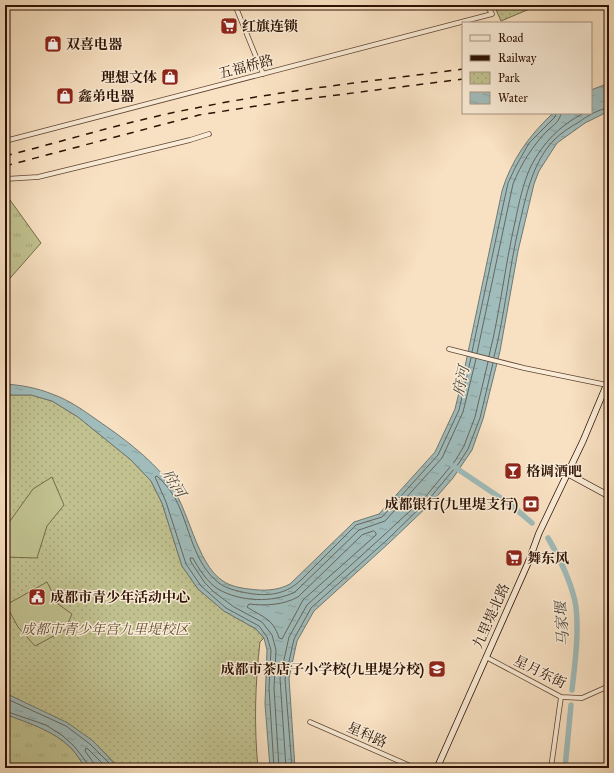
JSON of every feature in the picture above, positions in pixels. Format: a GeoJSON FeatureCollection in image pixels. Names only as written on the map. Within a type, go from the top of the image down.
{"type":"FeatureCollection","features":[{"type":"Feature","properties":{"kind":"street"},"geometry":{"type":"LineString","coordinates":[[235,5],[263,74]]}},
{"type":"Feature","properties":{"kind":"street","name":"五福桥路"},"geometry":{"type":"LineString","coordinates":[[5,141],[492,14],[487,5]]}},
{"type":"Feature","properties":{"kind":"street"},"geometry":{"type":"LineString","coordinates":[[5,179],[38,177],[190,140],[208,134]]}},
{"type":"Feature","properties":{"kind":"street"},"geometry":{"type":"LineString","coordinates":[[451,350],[510,364],[608,382]]}},
{"type":"Feature","properties":{"kind":"street","name":"九里堤北路"},"geometry":{"type":"LineString","coordinates":[[437,768],[528,563],[565,472],[608,382]]}},
{"type":"Feature","properties":{"kind":"street"},"geometry":{"type":"LineString","coordinates":[[565,472],[609,496]]}},
{"type":"Feature","properties":{"kind":"street","name":"星月东街"},"geometry":{"type":"LineString","coordinates":[[486,657],[561,697],[582,698],[609,686]]}},
{"type":"Feature","properties":{"kind":"street"},"geometry":{"type":"LineString","coordinates":[[550,768],[561,697]]}},
{"type":"Feature","properties":{"kind":"street","name":"星科路"},"geometry":{"type":"LineString","coordinates":[[310,722],[415,768]]}},
{"type":"Feature","properties":{"kind":"green space"},"geometry":{"type":"Polygon","coordinates":[[[494,5],[539,5],[501,21],[494,5]]]}},
{"type":"Feature","properties":{"kind":"green space"},"geometry":{"type":"Polygon","coordinates":[[[5,193],[41,243],[5,284],[5,193]]]}},
{"type":"Feature","properties":{"kind":"green space","name":"成都市青少年宫九里堤校区"},"geometry":{"type":"Polygon","coordinates":[[[5,395],[31,395],[52,401],[78,417],[131,460],[151,481],[162,503],[182,566],[198,589],[224,611],[256,629],[264,638],[260,642],[256,689],[258,768],[119,768],[93,741],[5,693],[5,395]]]}},
{"type":"Feature","properties":{"kind":"green space"},"geometry":{"type":"Polygon","coordinates":[[[52,477],[64,505],[47,526],[37,558],[5,557],[5,528],[33,489],[52,477]]]}},
{"type":"Feature","properties":{"kind":"green space"},"geometry":{"type":"Polygon","coordinates":[[[47,582],[58,604],[72,614],[65,630],[35,646],[18,627],[6,605],[47,582]]]}},
{"type":"Feature","properties":{"kind":"green space"},"geometry":{"type":"Polygon","coordinates":[[[5,714],[56,736],[71,748],[86,768],[5,768],[5,714]]]}},
{"type":"Feature","properties":{"kind":"water"},"geometry":{"type":"Polygon","coordinates":[[[609,83],[609,111],[585,123],[557,143],[539,171],[534,184],[518,251],[500,351],[483,419],[472,450],[453,478],[432,502],[314,611],[297,641],[289,678],[295,768],[270,768],[265,704],[267,650],[264,638],[256,629],[224,611],[198,589],[182,566],[162,503],[151,481],[131,460],[78,417],[52,401],[31,395],[5,395],[5,384],[35,388],[64,399],[125,440],[144,456],[161,472],[175,492],[206,562],[214,573],[223,581],[246,589],[259,590],[270,590],[290,584],[354,522],[379,514],[435,452],[455,409],[502,191],[510,170],[521,150],[551,115],[592,114],[592,90],[609,83]]]}},
{"type":"Feature","properties":{"kind":"water"},"geometry":{"type":"Polygon","coordinates":[[[5,693],[68,723],[93,741],[119,768],[86,768],[71,748],[56,736],[5,714],[5,693]]]}},
{"type":"Feature","properties":{"kind":"waterway","name":"马家堰"},"geometry":{"type":"LineString","coordinates":[[453,466],[511,505],[532,523]]}},
{"type":"Feature","properties":{"kind":"waterway","name":"马家堰"},"geometry":{"type":"LineString","coordinates":[[548,538],[565,571],[576,607],[577,638],[572,690]]}},
{"type":"Feature","properties":{"kind":"waterway","name":"马家堰"},"geometry":{"type":"LineString","coordinates":[[565,768],[571,705]]}},
{"type":"Feature","properties":{"kind":"railway"},"geometry":{"type":"LineString","coordinates":[[5,156],[148,118],[229,102],[296,91],[462,69]]}},
{"type":"Feature","properties":{"kind":"railway"},"geometry":{"type":"LineString","coordinates":[[5,166],[199,115],[282,102],[462,79]]}},
{"type":"Feature","properties":{"kind":"place","name":"红旗连锁"},"geometry":{"type":"Point","coordinates":[229,26]}},
{"type":"Feature","properties":{"kind":"place","name":"双喜电器"},"geometry":{"type":"Point","coordinates":[53,44]}},
{"type":"Feature","properties":{"kind":"place","name":"理想文体"},"geometry":{"type":"Point","coordinates":[170,77]}},
{"type":"Feature","properties":{"kind":"place","name":"鑫弟电器"},"geometry":{"type":"Point","coordinates":[65,96]}},
{"type":"Feature","properties":{"kind":"place","name":"格调酒吧"},"geometry":{"type":"Point","coordinates":[513,471]}},
{"type":"Feature","properties":{"kind":"place","name":"成都银行(九里堤支行)"},"geometry":{"type":"Point","coordinates":[531,504]}},
{"type":"Feature","properties":{"kind":"place","name":"舞东风"},"geometry":{"type":"Point","coordinates":[514,558]}},
{"type":"Feature","properties":{"kind":"place","name":"成都市青少年活动中心"},"geometry":{"type":"Point","coordinates":[37,597]}},
{"type":"Feature","properties":{"kind":"place","name":"成都市茶店子小学校(九里堤分校)"},"geometry":{"type":"Point","coordinates":[437,669]}},
{"type":"Feature","properties":{"kind":"water label","name":"府河"},"geometry":{"type":"Point","coordinates":[461,381]}},
{"type":"Feature","properties":{"kind":"water label","name":"府河"},"geometry":{"type":"Point","coordinates":[174,483]}}]}
